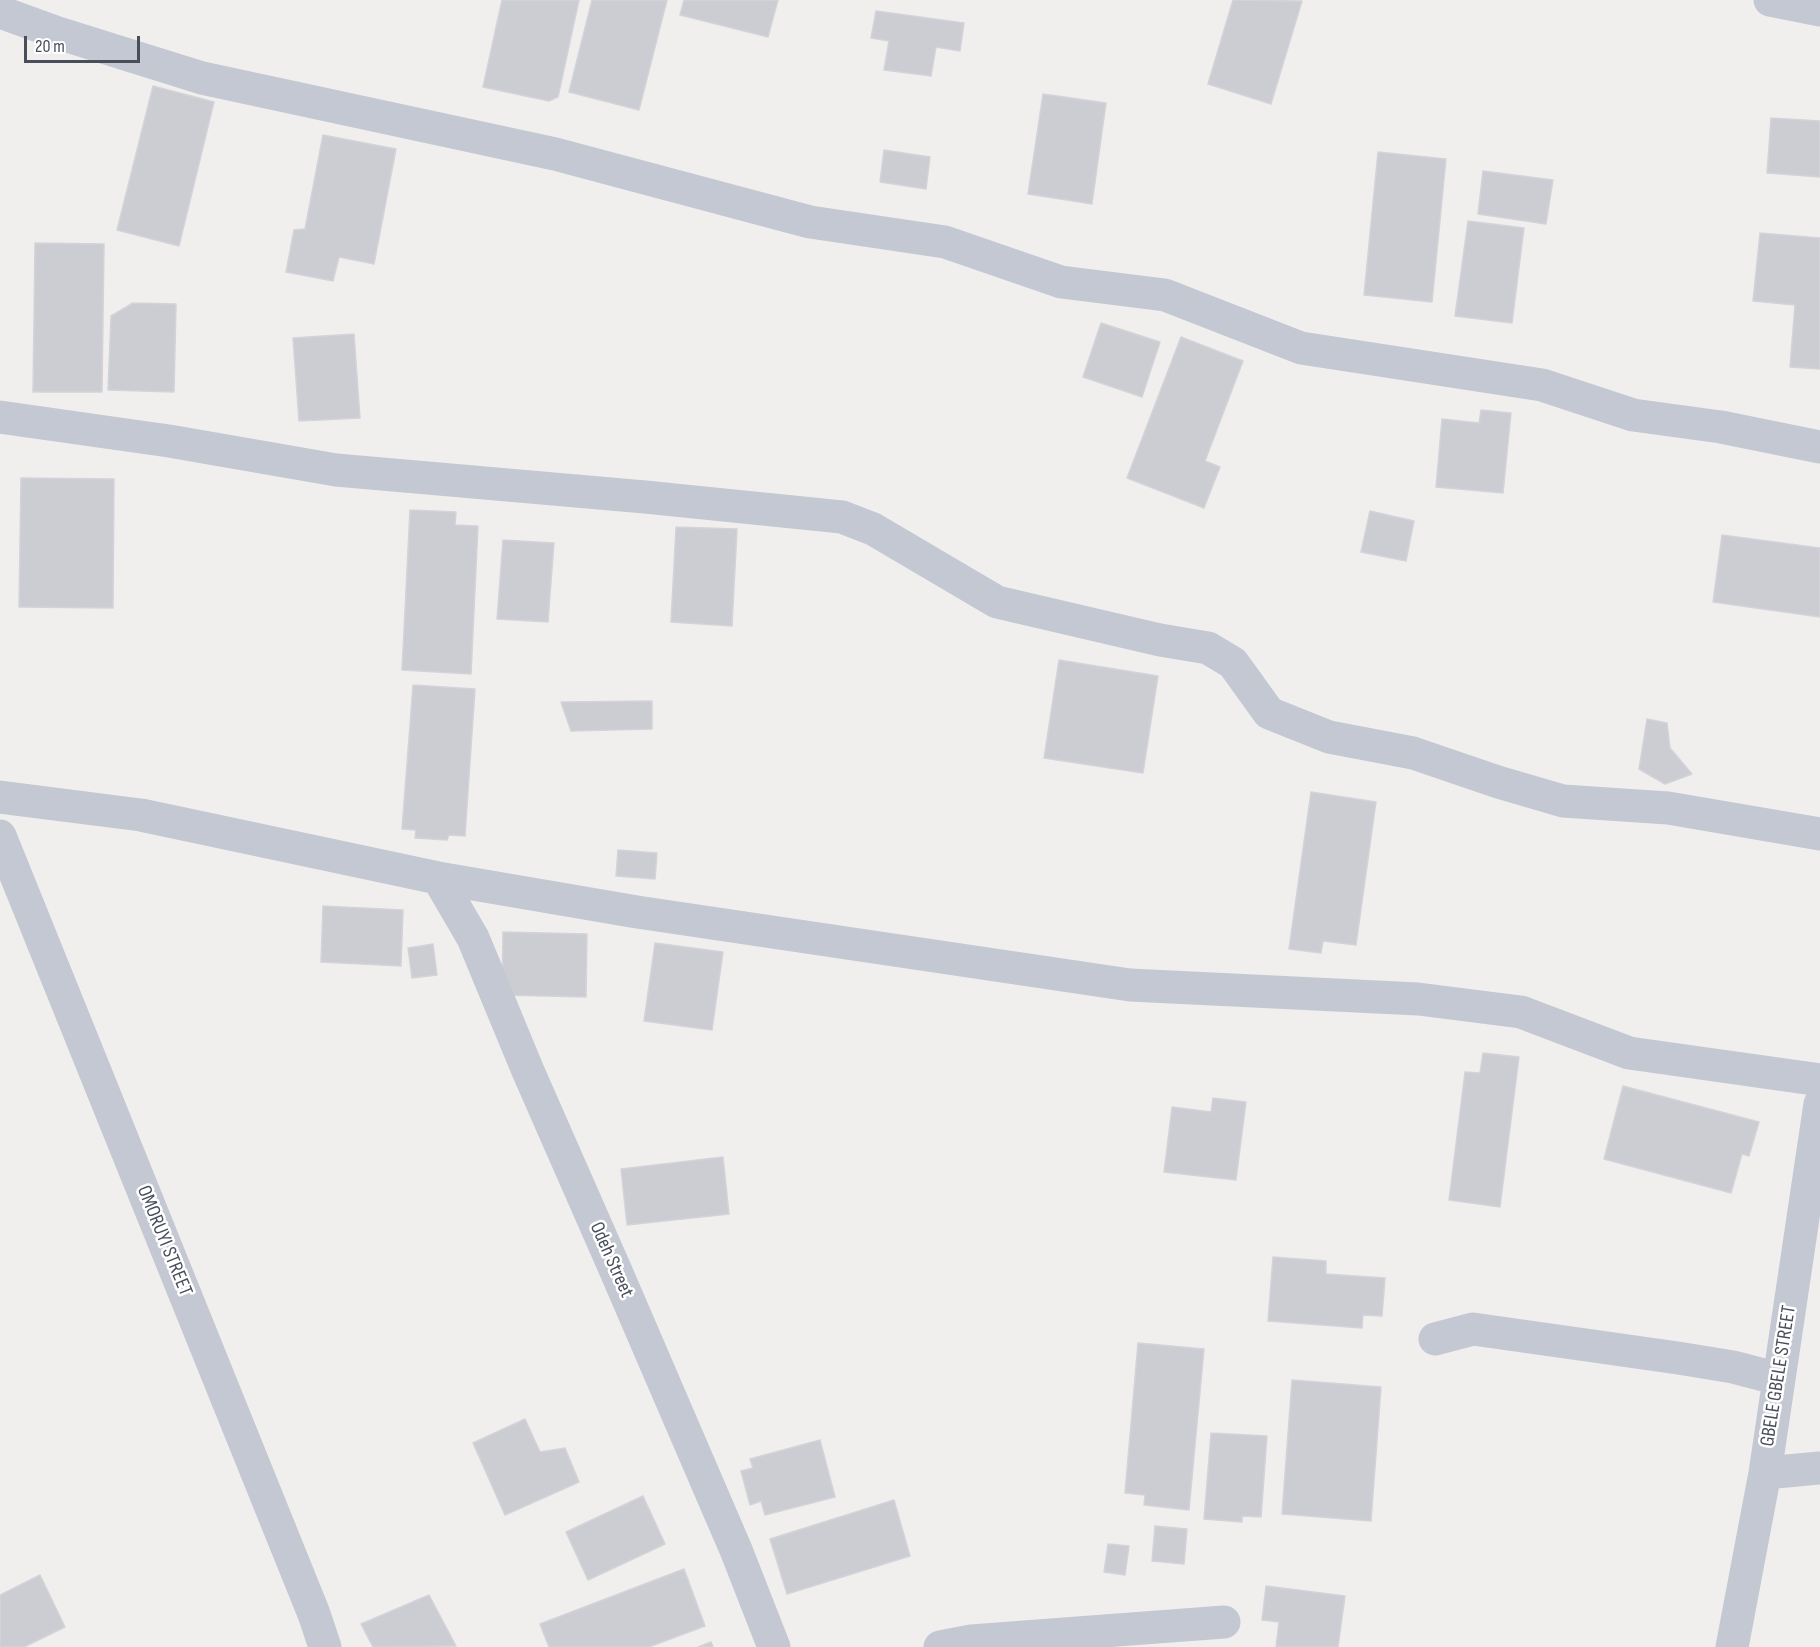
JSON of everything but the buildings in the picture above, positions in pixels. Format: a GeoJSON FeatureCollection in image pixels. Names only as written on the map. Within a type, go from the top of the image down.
{"type":"FeatureCollection","features":[{"type":"Feature","properties":{"kind":"street"},"geometry":{"type":"LineString","coordinates":[[1770,0],[1820,10]]}},
{"type":"Feature","properties":{"kind":"street"},"geometry":{"type":"LineString","coordinates":[[0,12],[58,33],[202,78],[555,154],[810,222],[945,242],[1061,282],[1165,295],[1301,348],[1542,385],[1633,415],[1721,427],[1820,447]]}},
{"type":"Feature","properties":{"kind":"street"},"geometry":{"type":"LineString","coordinates":[[0,417],[169,441],[336,470],[842,517],[873,530],[997,602],[1160,640],[1208,648],[1233,663],[1269,713],[1329,737],[1413,753],[1563,801],[1668,808],[1820,834]]}},
{"type":"Feature","properties":{"kind":"street"},"geometry":{"type":"LineString","coordinates":[[0,797],[141,815],[438,879],[649,914],[1130,985],[1418,999],[1521,1012],[1629,1053],[1820,1080]]}},
{"type":"Feature","properties":{"kind":"street","name":"OMORUYI STREET"},"geometry":{"type":"LineString","coordinates":[[0,836],[314,1614],[325,1647]]}},
{"type":"Feature","properties":{"kind":"street","name":"Odeh Street"},"geometry":{"type":"LineString","coordinates":[[438,879],[473,938],[528,1071],[736,1550],[774,1647]]}},
{"type":"Feature","properties":{"kind":"street","name":"GBELE GBELE STREET"},"geometry":{"type":"LineString","coordinates":[[1732,1647],[1765,1473],[1820,1104]]}},
{"type":"Feature","properties":{"kind":"street"},"geometry":{"type":"LineString","coordinates":[[1435,1339],[1473,1329],[1678,1358],[1733,1367],[1779,1379]]}},
{"type":"Feature","properties":{"kind":"street"},"geometry":{"type":"LineString","coordinates":[[1765,1473],[1820,1468]]}},
{"type":"Feature","properties":{"kind":"street"},"geometry":{"type":"LineString","coordinates":[[940,1647],[971,1641],[1224,1622]]}}]}
